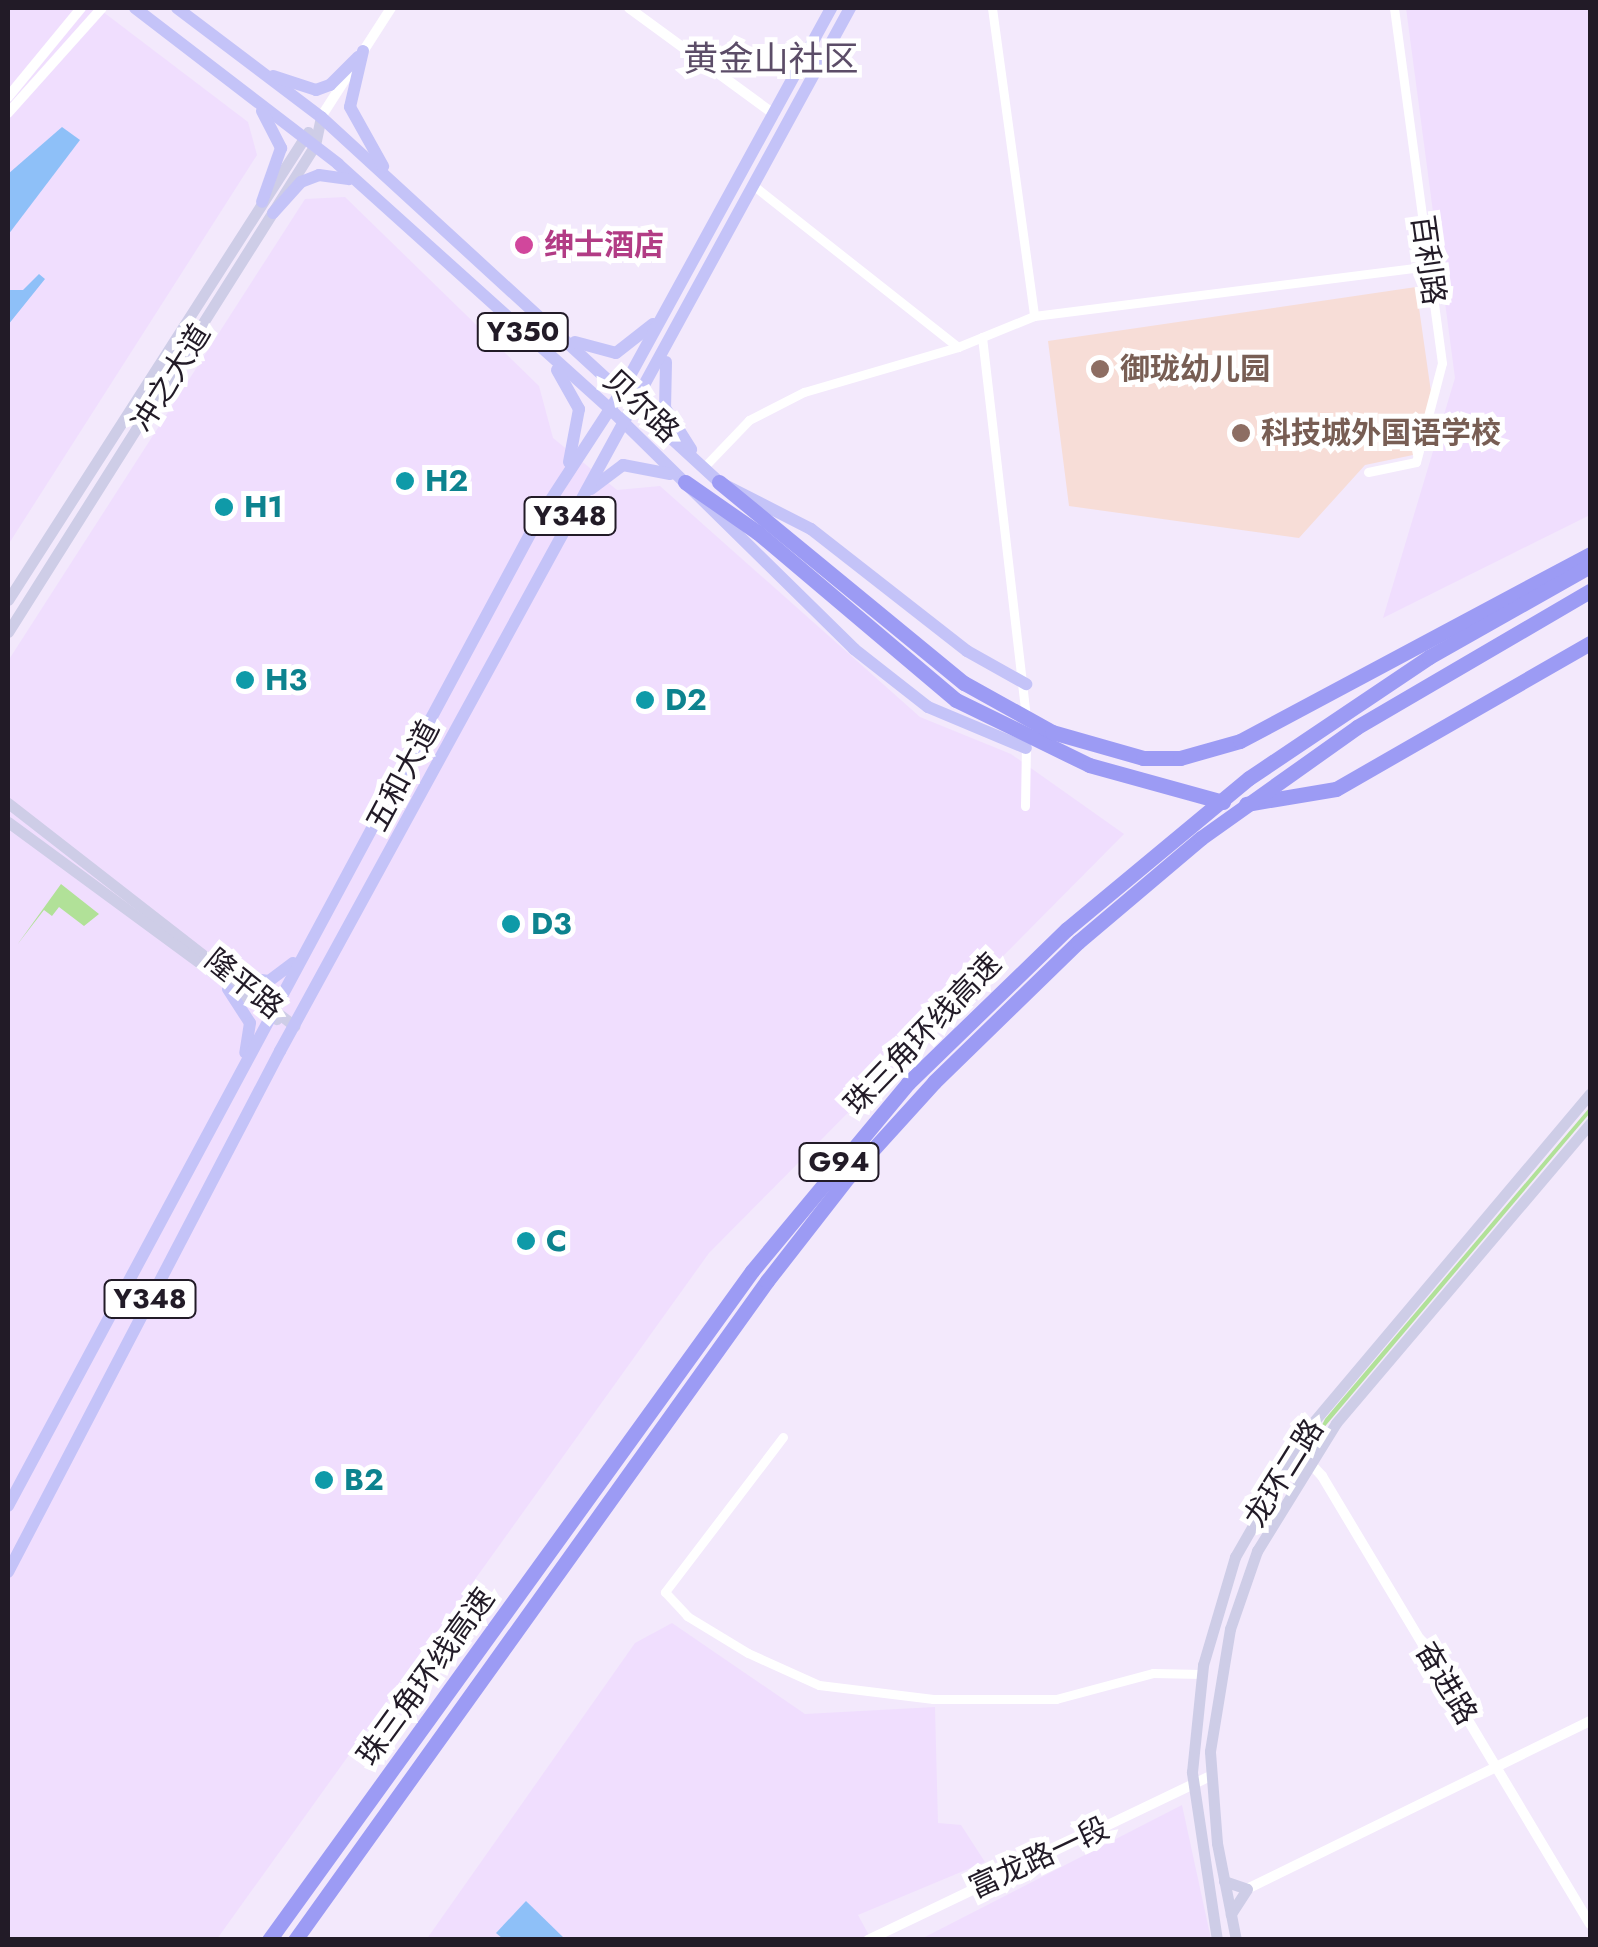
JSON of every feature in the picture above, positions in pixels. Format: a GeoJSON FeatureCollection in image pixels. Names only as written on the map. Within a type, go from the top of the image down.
{"type":"FeatureCollection","features":[{"type":"Feature","properties":{"kind":"highway"},"geometry":{"type":"LineString","coordinates":[[686,482],[733,515],[922,675],[1044,748],[1142,782],[1240,804],[1275,804],[1336,788],[1590,643]]}},
{"type":"Feature","properties":{"kind":"highway"},"geometry":{"type":"LineString","coordinates":[[719,482],[885,624],[994,702],[1052,732],[1143,758],[1211,751],[1590,554]]}},
{"type":"Feature","properties":{"kind":"highway","name":"珠三角环线高速"},"geometry":{"type":"LineString","coordinates":[[269,1940],[752,1271],[908,1084],[1067,929],[1249,778],[1414,667],[1590,566]]}},
{"type":"Feature","properties":{"kind":"highway","name":"珠三角环线高速"},"geometry":{"type":"LineString","coordinates":[[296,1940],[768,1282],[848,1176],[934,1082],[1078,942],[1201,838],[1357,728],[1590,591]]}},
{"type":"Feature","properties":{"kind":"main road","name":"贝尔路"},"geometry":{"type":"LineString","coordinates":[[135,8],[358,183],[609,408],[854,649],[914,696],[978,733],[1026,748]]}},
{"type":"Feature","properties":{"kind":"main road","name":"贝尔路"},"geometry":{"type":"LineString","coordinates":[[178,8],[320,117],[719,482],[811,529],[967,651],[1026,684]]}},
{"type":"Feature","properties":{"kind":"main road","name":"五和大道"},"geometry":{"type":"LineString","coordinates":[[8,1506],[305,950],[563,480],[621,392],[831,8]]}},
{"type":"Feature","properties":{"kind":"main road","name":"五和大道"},"geometry":{"type":"LineString","coordinates":[[8,1572],[294,1026],[850,8]]}},
{"type":"Feature","properties":{"kind":"main road"},"geometry":{"type":"LineString","coordinates":[[262,72],[316,90],[338,79],[363,51]]}},
{"type":"Feature","properties":{"kind":"main road"},"geometry":{"type":"LineString","coordinates":[[363,51],[350,107],[359,133],[396,184]]}},
{"type":"Feature","properties":{"kind":"main road"},"geometry":{"type":"LineString","coordinates":[[244,90],[269,119],[281,148],[262,202]]}},
{"type":"Feature","properties":{"kind":"main road","name":"冲之大道"},"geometry":{"type":"LineString","coordinates":[[8,632],[273,213],[320,117]]}},
{"type":"Feature","properties":{"kind":"main road","name":"冲之大道"},"geometry":{"type":"LineString","coordinates":[[8,600],[262,202],[309,141]]}},
{"type":"Feature","properties":{"kind":"main road"},"geometry":{"type":"LineString","coordinates":[[273,213],[302,182],[319,175],[358,183]]}},
{"type":"Feature","properties":{"kind":"main road"},"geometry":{"type":"LineString","coordinates":[[552,329],[584,348],[616,353],[662,316]]}},
{"type":"Feature","properties":{"kind":"main road"},"geometry":{"type":"LineString","coordinates":[[674,335],[663,372],[665,408],[704,468]]}},
{"type":"Feature","properties":{"kind":"main road"},"geometry":{"type":"LineString","coordinates":[[533,341],[579,409],[563,480]]}},
{"type":"Feature","properties":{"kind":"main road"},"geometry":{"type":"LineString","coordinates":[[578,501],[610,471],[636,462],[686,482]]}},
{"type":"Feature","properties":{"kind":"main road","name":"隆平路"},"geometry":{"type":"LineString","coordinates":[[8,803],[233,983]]}},
{"type":"Feature","properties":{"kind":"main road","name":"隆平路"},"geometry":{"type":"LineString","coordinates":[[8,822],[294,1026]]}},
{"type":"Feature","properties":{"kind":"main road"},"geometry":{"type":"LineString","coordinates":[[239,1074],[250,1023],[233,983],[274,979],[305,950]]}},
{"type":"Feature","properties":{"kind":"main road","name":"龙环二路"},"geometry":{"type":"LineString","coordinates":[[1217,1940],[1192,1785],[1202,1674],[1235,1557],[1294,1447],[1590,1094]]}},
{"type":"Feature","properties":{"kind":"main road","name":"龙环二路"},"geometry":{"type":"LineString","coordinates":[[1236,1940],[1210,1776],[1230,1629],[1263,1537],[1310,1458],[1590,1123]]}},
{"type":"Feature","properties":{"kind":"main road"},"geometry":{"type":"LineString","coordinates":[[1224,1881],[1248,1888],[1230,1916]]}},
{"type":"Feature","properties":{"kind":"street"},"geometry":{"type":"LineString","coordinates":[[8,97],[81,8]]}},
{"type":"Feature","properties":{"kind":"street"},"geometry":{"type":"LineString","coordinates":[[8,112],[102,8]]}},
{"type":"Feature","properties":{"kind":"street","name":"冲之大道"},"geometry":{"type":"LineString","coordinates":[[320,117],[391,8]]}},
{"type":"Feature","properties":{"kind":"street"},"geometry":{"type":"LineString","coordinates":[[629,8],[774,114]]}},
{"type":"Feature","properties":{"kind":"street"},"geometry":{"type":"LineString","coordinates":[[992,8],[1034,316]]}},
{"type":"Feature","properties":{"kind":"street","name":"百利路"},"geometry":{"type":"LineString","coordinates":[[1368,472],[1416,462],[1442,364],[1394,8]]}},
{"type":"Feature","properties":{"kind":"street"},"geometry":{"type":"LineString","coordinates":[[754,186],[958,347]]}},
{"type":"Feature","properties":{"kind":"street"},"geometry":{"type":"LineString","coordinates":[[704,468],[749,420],[804,392],[958,347],[1034,316],[1429,266]]}},
{"type":"Feature","properties":{"kind":"street"},"geometry":{"type":"LineString","coordinates":[[982,337],[1026,684],[1025,806]]}},
{"type":"Feature","properties":{"kind":"street"},"geometry":{"type":"LineString","coordinates":[[784,1438],[665,1592],[688,1616],[748,1653],[819,1685],[933,1699],[1056,1699],[1153,1673],[1202,1674]]}},
{"type":"Feature","properties":{"kind":"street","name":"奋进路"},"geometry":{"type":"LineString","coordinates":[[1294,1447],[1310,1458],[1590,1924]]}},
{"type":"Feature","properties":{"kind":"street"},"geometry":{"type":"LineString","coordinates":[[1248,1888],[1590,1721]]}},
{"type":"Feature","properties":{"kind":"street","name":"富龙路一段"},"geometry":{"type":"LineString","coordinates":[[868,1940],[1210,1776]]}},
{"type":"Feature","properties":{"kind":"shaded area"},"geometry":{"type":"Polygon","coordinates":[[[8,8],[98,8],[248,122],[257,155],[8,545],[8,8]]]}},
{"type":"Feature","properties":{"kind":"shaded area"},"geometry":{"type":"Polygon","coordinates":[[[1406,8],[1590,8],[1590,515],[1383,618],[1455,378],[1406,8]]]}},
{"type":"Feature","properties":{"kind":"shaded area"},"geometry":{"type":"Polygon","coordinates":[[[345,197],[539,386],[553,438],[617,490],[660,486],[920,717],[1011,754],[1124,834],[709,1253],[217,1939],[8,1939],[8,661],[305,199],[345,197]]]}},
{"type":"Feature","properties":{"kind":"shaded area","name":"科技城外国语学校"},"geometry":{"type":"Polygon","coordinates":[[[1416,287],[1433,406],[1413,455],[1365,465],[1299,538],[1069,506],[1048,341],[1416,287]]]}},
{"type":"Feature","properties":{"kind":"shaded area"},"geometry":{"type":"Polygon","coordinates":[[[672,1623],[805,1714],[935,1707],[938,1823],[961,1825],[985,1862],[858,1915],[871,1939],[426,1940],[635,1643],[672,1623]]]}},
{"type":"Feature","properties":{"kind":"shaded area"},"geometry":{"type":"Polygon","coordinates":[[[1182,1805],[1211,1939],[921,1939],[1182,1805]]]}},
{"type":"Feature","properties":{"kind":"green space"},"geometry":{"type":"Polygon","coordinates":[[[61,884],[99,914],[84,926],[59,907],[52,916],[44,910],[17,945],[61,884]]]}},
{"type":"Feature","properties":{"kind":"green space"},"geometry":{"type":"Polygon","coordinates":[[[1590,1107],[1590,1113],[1316,1437],[1325,1419],[1590,1107]]]}},
{"type":"Feature","properties":{"kind":"water"},"geometry":{"type":"Polygon","coordinates":[[[62,127],[80,140],[8,235],[8,174],[62,127]]]}},
{"type":"Feature","properties":{"kind":"water"},"geometry":{"type":"Polygon","coordinates":[[[39,274],[45,279],[8,325],[8,290],[23,290],[39,274]]]}},
{"type":"Feature","properties":{"kind":"water"},"geometry":{"type":"Polygon","coordinates":[[[526,1901],[565,1939],[503,1939],[496,1933],[526,1901]]]}},
{"type":"Feature","properties":{"kind":"place","name":"绅士酒店"},"geometry":{"type":"Point","coordinates":[524,245]}},
{"type":"Feature","properties":{"kind":"place","name":"御珑幼儿园"},"geometry":{"type":"Point","coordinates":[1100,369]}},
{"type":"Feature","properties":{"kind":"place","name":"科技城外国语学校"},"geometry":{"type":"Point","coordinates":[1241,433]}},
{"type":"Feature","properties":{"kind":"place","name":"H2"},"geometry":{"type":"Point","coordinates":[405,481]}},
{"type":"Feature","properties":{"kind":"place","name":"H1"},"geometry":{"type":"Point","coordinates":[224,507]}},
{"type":"Feature","properties":{"kind":"place","name":"H3"},"geometry":{"type":"Point","coordinates":[245,680]}},
{"type":"Feature","properties":{"kind":"place","name":"D2"},"geometry":{"type":"Point","coordinates":[645,700]}},
{"type":"Feature","properties":{"kind":"place","name":"D3"},"geometry":{"type":"Point","coordinates":[511,924]}},
{"type":"Feature","properties":{"kind":"place","name":"C"},"geometry":{"type":"Point","coordinates":[526,1241]}},
{"type":"Feature","properties":{"kind":"place","name":"B2"},"geometry":{"type":"Point","coordinates":[324,1480]}},
{"type":"Feature","properties":{"kind":"district","name":"黄金山社区"},"geometry":{"type":"Point","coordinates":[771,59]}}]}
